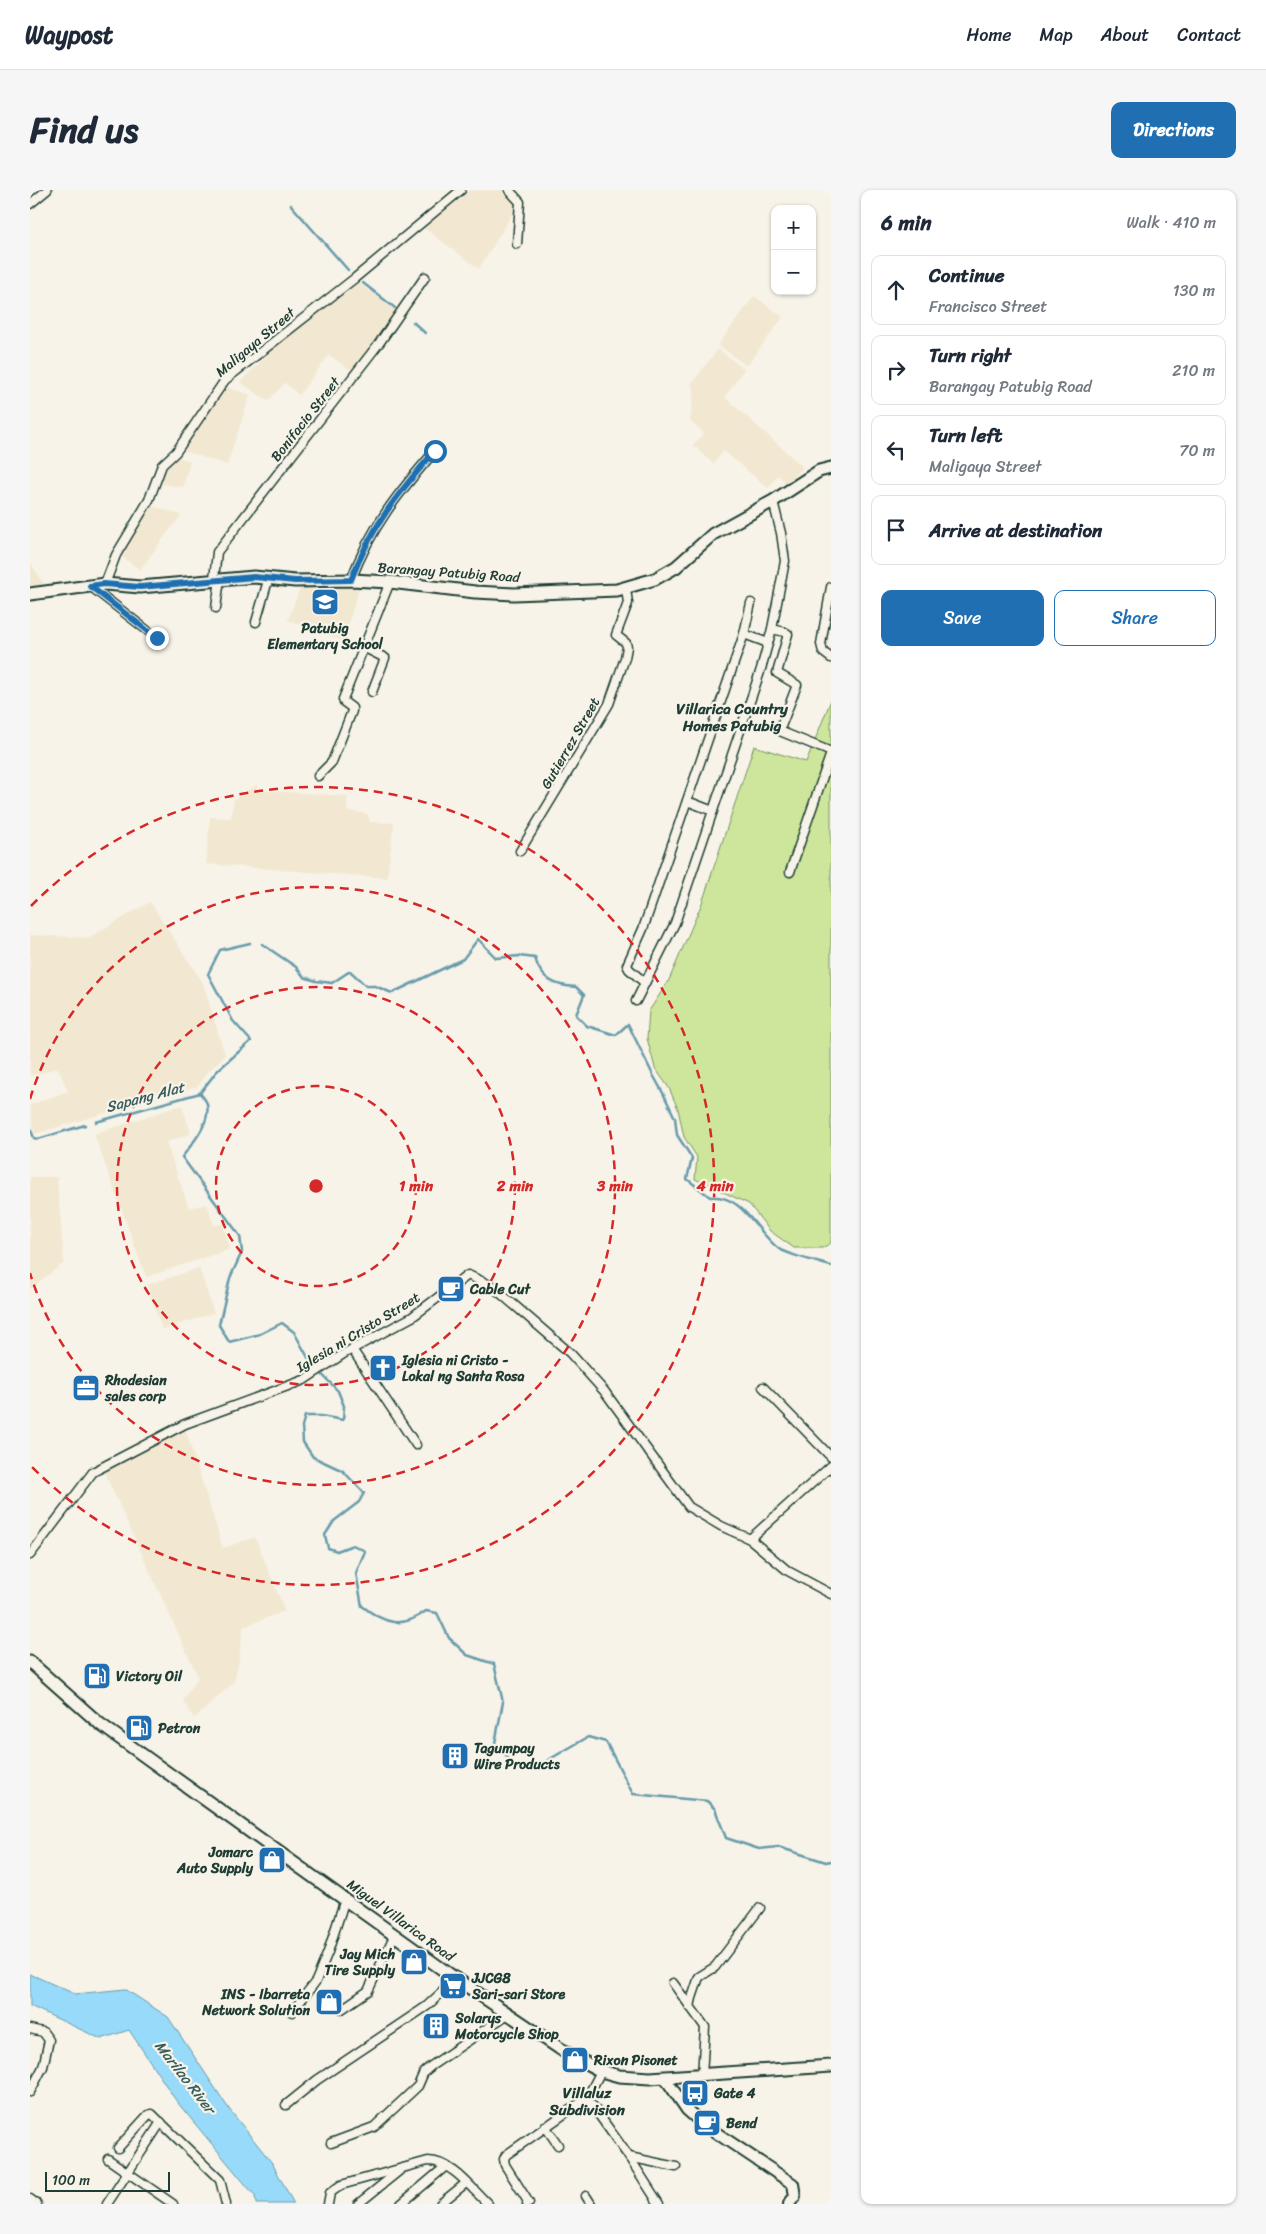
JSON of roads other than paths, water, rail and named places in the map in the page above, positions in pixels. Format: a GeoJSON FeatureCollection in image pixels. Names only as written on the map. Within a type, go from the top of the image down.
{"type":"FeatureCollection","features":[{"type":"Feature","properties":{"kind":"main road","name":"Barangay Patubig Road"},"geometry":{"type":"LineString","coordinates":[[30,594],[104,584],[140,587],[217,579],[270,578],[295,581],[351,580],[390,582],[475,592],[504,593],[626,589],[654,579],[676,567],[713,534],[819,471],[831,468]]}},
{"type":"Feature","properties":{"kind":"main road","name":"Miguel Villarica Road"},"geometry":{"type":"LineString","coordinates":[[30,1662],[100,1724],[453,1976],[565,2052],[601,2071],[619,2076],[665,2078],[831,2066]]}},
{"type":"Feature","properties":{"kind":"street"},"geometry":{"type":"LineString","coordinates":[[30,204],[47,190]]}},
{"type":"Feature","properties":{"kind":"street","name":"Maligaya Street"},"geometry":{"type":"LineString","coordinates":[[104,584],[116,555],[150,500],[162,465],[176,452],[225,380],[355,278],[461,190]]}},
{"type":"Feature","properties":{"kind":"street"},"geometry":{"type":"LineString","coordinates":[[509,190],[520,202],[517,244]]}},
{"type":"Feature","properties":{"kind":"street","name":"Bonifacio Street"},"geometry":{"type":"LineString","coordinates":[[216,608],[217,552],[380,342],[425,277]]}},
{"type":"Feature","properties":{"kind":"street"},"geometry":{"type":"LineString","coordinates":[[351,580],[362,551],[379,522],[400,491],[435,451]]}},
{"type":"Feature","properties":{"kind":"street"},"geometry":{"type":"LineString","coordinates":[[636,1001],[674,924],[772,629],[785,561],[773,500]]}},
{"type":"Feature","properties":{"kind":"street"},"geometry":{"type":"LineString","coordinates":[[256,622],[270,578]]}},
{"type":"Feature","properties":{"kind":"street"},"geometry":{"type":"LineString","coordinates":[[318,776],[332,762],[352,711],[352,708],[343,700],[390,582]]}},
{"type":"Feature","properties":{"kind":"street"},"geometry":{"type":"LineString","coordinates":[[90,586],[157,638]]}},
{"type":"Feature","properties":{"kind":"street"},"geometry":{"type":"LineString","coordinates":[[831,587],[821,644],[823,652],[831,658]]}},
{"type":"Feature","properties":{"kind":"street","name":"Gutierrez Street"},"geometry":{"type":"LineString","coordinates":[[520,851],[608,704],[625,658],[627,647],[626,643],[616,635],[628,603],[626,589]]}},
{"type":"Feature","properties":{"kind":"street"},"geometry":{"type":"LineString","coordinates":[[645,983],[629,969],[628,965],[643,930],[744,634],[751,603]]}},
{"type":"Feature","properties":{"kind":"street"},"geometry":{"type":"LineString","coordinates":[[772,629],[788,634],[778,675],[797,685],[780,729],[782,732],[831,753],[790,872]]}},
{"type":"Feature","properties":{"kind":"street"},"geometry":{"type":"LineString","coordinates":[[744,634],[768,643]]}},
{"type":"Feature","properties":{"kind":"street"},"geometry":{"type":"LineString","coordinates":[[364,647],[385,658],[372,692]]}},
{"type":"Feature","properties":{"kind":"street"},"geometry":{"type":"LineString","coordinates":[[687,801],[713,811]]}},
{"type":"Feature","properties":{"kind":"street","name":"Iglesia ni Cristo Street"},"geometry":{"type":"LineString","coordinates":[[30,1556],[93,1472],[185,1424],[304,1380],[352,1349],[412,1317],[468,1275],[492,1286],[570,1353],[605,1392],[689,1507],[721,1526],[750,1539],[788,1571],[831,1594]]}},
{"type":"Feature","properties":{"kind":"street"},"geometry":{"type":"LineString","coordinates":[[352,1349],[416,1445]]}},
{"type":"Feature","properties":{"kind":"street"},"geometry":{"type":"LineString","coordinates":[[763,1387],[831,1457]]}},
{"type":"Feature","properties":{"kind":"street"},"geometry":{"type":"LineString","coordinates":[[750,1539],[831,1467]]}},
{"type":"Feature","properties":{"kind":"street"},"geometry":{"type":"LineString","coordinates":[[292,2012],[316,1981],[328,1952],[345,1899]]}},
{"type":"Feature","properties":{"kind":"street"},"geometry":{"type":"LineString","coordinates":[[690,2007],[699,1977],[715,1967],[760,1908]]}},
{"type":"Feature","properties":{"kind":"street"},"geometry":{"type":"LineString","coordinates":[[342,2009],[368,1991],[395,1934]]}},
{"type":"Feature","properties":{"kind":"street"},"geometry":{"type":"LineString","coordinates":[[286,2105],[317,2080],[427,2006],[441,1993],[453,1976]]}},
{"type":"Feature","properties":{"kind":"street"},"geometry":{"type":"LineString","coordinates":[[673,1983],[704,2027],[702,2076]]}},
{"type":"Feature","properties":{"kind":"street"},"geometry":{"type":"LineString","coordinates":[[331,2143],[374,2127],[418,2086],[424,2072],[431,2066],[508,2014]]}},
{"type":"Feature","properties":{"kind":"street"},"geometry":{"type":"LineString","coordinates":[[30,2029],[43,2032],[49,2040],[43,2067],[30,2092]]}},
{"type":"Feature","properties":{"kind":"street"},"geometry":{"type":"LineString","coordinates":[[527,2204],[529,2203],[504,2160],[506,2155],[587,2098],[601,2071]]}},
{"type":"Feature","properties":{"kind":"street"},"geometry":{"type":"LineString","coordinates":[[665,2078],[687,2110],[703,2124],[793,2184],[795,2196],[789,2204]]}},
{"type":"Feature","properties":{"kind":"street"},"geometry":{"type":"LineString","coordinates":[[587,2098],[629,2156],[659,2204]]}},
{"type":"Feature","properties":{"kind":"street"},"geometry":{"type":"LineString","coordinates":[[118,2148],[150,2114],[161,2122],[220,2180],[226,2204]]}},
{"type":"Feature","properties":{"kind":"street"},"geometry":{"type":"LineString","coordinates":[[106,2204],[161,2122]]}},
{"type":"Feature","properties":{"kind":"street"},"geometry":{"type":"LineString","coordinates":[[545,2126],[558,2145]]}},
{"type":"Feature","properties":{"kind":"street"},"geometry":{"type":"LineString","coordinates":[[629,2156],[676,2166]]}},
{"type":"Feature","properties":{"kind":"street"},"geometry":{"type":"LineString","coordinates":[[108,2158],[173,2204]]}},
{"type":"Feature","properties":{"kind":"street"},"geometry":{"type":"LineString","coordinates":[[328,2204],[330,2193],[341,2185],[428,2161],[438,2161],[446,2166],[488,2204]]}},
{"type":"Feature","properties":{"kind":"street"},"geometry":{"type":"LineString","coordinates":[[401,2204],[446,2166]]}},
{"type":"Feature","properties":{"kind":"street"},"geometry":{"type":"LineString","coordinates":[[358,2204],[403,2168]]}},
{"type":"Feature","properties":{"kind":"street"},"geometry":{"type":"LineString","coordinates":[[440,2204],[466,2183]]}},
{"type":"Feature","properties":{"kind":"street"},"geometry":{"type":"LineString","coordinates":[[586,2196],[591,2204]]}},
{"type":"Feature","properties":{"kind":"street"},"geometry":{"type":"LineString","coordinates":[[30,2199],[37,2204]]}},
{"type":"Feature","properties":{"kind":"water","name":"Marilao River"},"geometry":{"type":"Polygon","coordinates":[[[30,1974],[75,1994],[125,1989],[168,2017],[229,2109],[272,2163],[294,2204],[256,2204],[255,2196],[177,2102],[129,2030],[101,2039],[30,2006],[30,1974]]]}},
{"type":"Feature","properties":{"kind":"waterway"},"geometry":{"type":"LineString","coordinates":[[291,205],[348,270]]}},
{"type":"Feature","properties":{"kind":"waterway"},"geometry":{"type":"LineString","coordinates":[[363,283],[395,308]]}},
{"type":"Feature","properties":{"kind":"waterway"},"geometry":{"type":"LineString","coordinates":[[413,322],[425,333]]}},
{"type":"Feature","properties":{"kind":"waterway"},"geometry":{"type":"LineString","coordinates":[[262,944],[296,967],[304,977],[332,983],[350,971],[366,986],[375,986],[392,993],[463,959],[478,939],[496,958],[519,956],[535,958],[545,977],[555,983],[576,987],[584,995],[576,1015],[587,1026],[616,1035],[628,1024],[675,1118],[677,1135],[692,1158],[687,1179],[710,1197],[731,1201],[779,1249],[831,1266]]}},
{"type":"Feature","properties":{"kind":"waterway"},"geometry":{"type":"LineString","coordinates":[[200,1093],[217,1071],[251,1041],[233,1021],[208,974],[220,950],[250,943]]}},
{"type":"Feature","properties":{"kind":"waterway"},"geometry":{"type":"LineString","coordinates":[[200,1093],[207,1104],[206,1118],[200,1133],[182,1157],[240,1236],[242,1252],[230,1278],[219,1325],[229,1342],[260,1334],[282,1323],[294,1332],[311,1363],[338,1391],[344,1406],[343,1420],[321,1416],[305,1416],[302,1426],[303,1442],[313,1457],[343,1471],[364,1493],[359,1502],[334,1521],[325,1535],[328,1548],[337,1551],[353,1545],[365,1551],[356,1573],[362,1606],[378,1617],[394,1622],[409,1620],[426,1611],[437,1613],[449,1638],[467,1655],[494,1664],[503,1702],[495,1743],[516,1767],[543,1763],[588,1737],[606,1742],[633,1794],[707,1801],[715,1809],[726,1838],[759,1849],[778,1847],[826,1862],[831,1861]]}},
{"type":"Feature","properties":{"kind":"waterway","name":"Sapang Alat"},"geometry":{"type":"LineString","coordinates":[[96,1122],[200,1093]]}},
{"type":"Feature","properties":{"kind":"waterway","name":"Sapang Alat"},"geometry":{"type":"LineString","coordinates":[[30,1128],[34,1138],[38,1139],[85,1125]]}},
{"type":"Feature","properties":{"kind":"place","name":"Patubig Elementary School"},"geometry":{"type":"Point","coordinates":[325,602]}},
{"type":"Feature","properties":{"kind":"place","name":"Cable Cut"},"geometry":{"type":"Point","coordinates":[451,1289]}},
{"type":"Feature","properties":{"kind":"place","name":"Iglesia ni Cristo - Lokal ng Santa Rosa"},"geometry":{"type":"Point","coordinates":[383,1368]}},
{"type":"Feature","properties":{"kind":"place","name":"Rhodesian sales corp"},"geometry":{"type":"Point","coordinates":[86,1388]}},
{"type":"Feature","properties":{"kind":"place","name":"Victory Oil"},"geometry":{"type":"Point","coordinates":[97,1676]}},
{"type":"Feature","properties":{"kind":"place","name":"Petron"},"geometry":{"type":"Point","coordinates":[139,1728]}},
{"type":"Feature","properties":{"kind":"place","name":"Tagumpay Wire Products"},"geometry":{"type":"Point","coordinates":[455,1756]}},
{"type":"Feature","properties":{"kind":"place","name":"Jomarc Auto Supply"},"geometry":{"type":"Point","coordinates":[272,1860]}},
{"type":"Feature","properties":{"kind":"place","name":"Jay Mich Tire Supply"},"geometry":{"type":"Point","coordinates":[414,1962]}},
{"type":"Feature","properties":{"kind":"place","name":"JJCG8 Sari-sari Store"},"geometry":{"type":"Point","coordinates":[453,1986]}},
{"type":"Feature","properties":{"kind":"place","name":"INS - Ibarreta Network Solution"},"geometry":{"type":"Point","coordinates":[329,2002]}},
{"type":"Feature","properties":{"kind":"place","name":"Solarys Motorcycle Shop"},"geometry":{"type":"Point","coordinates":[436,2026]}},
{"type":"Feature","properties":{"kind":"place","name":"Rixon Pisonet"},"geometry":{"type":"Point","coordinates":[575,2060]}},
{"type":"Feature","properties":{"kind":"place","name":"Gate 4"},"geometry":{"type":"Point","coordinates":[695,2093]}},
{"type":"Feature","properties":{"kind":"place","name":"Bend"},"geometry":{"type":"Point","coordinates":[707,2123]}},
{"type":"Feature","properties":{"kind":"district","name":"Villarica Country Homes Patubig"},"geometry":{"type":"Point","coordinates":[732,718]}},
{"type":"Feature","properties":{"kind":"district","name":"Villaluz Subdivision"},"geometry":{"type":"Point","coordinates":[587,2102]}}]}
